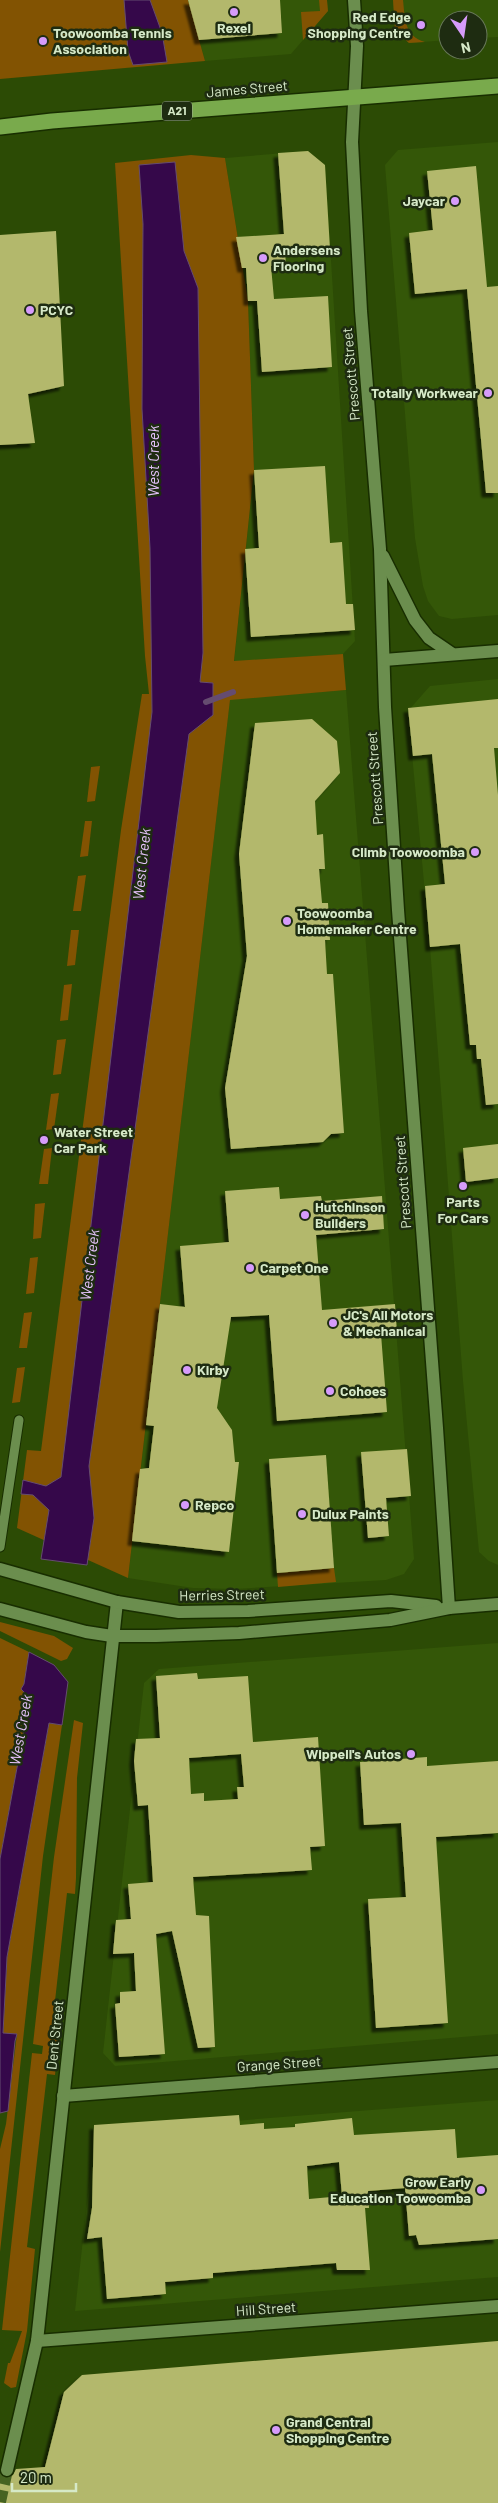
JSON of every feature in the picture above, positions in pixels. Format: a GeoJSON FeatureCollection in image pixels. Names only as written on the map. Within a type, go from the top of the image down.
{"type":"FeatureCollection","features":[{"type":"Feature","properties":{"kind":"highway","name":"James Street"},"geometry":{"type":"LineString","coordinates":[[0,127],[355,96],[498,86]]}},
{"type":"Feature","properties":{"kind":"street","name":"Prescott Street"},"geometry":{"type":"LineString","coordinates":[[354,0],[357,30],[352,153],[361,311],[380,549],[384,660],[398,910],[449,1608]]}},
{"type":"Feature","properties":{"kind":"street"},"geometry":{"type":"LineString","coordinates":[[380,549],[415,620],[429,638],[451,653]]}},
{"type":"Feature","properties":{"kind":"street"},"geometry":{"type":"LineString","coordinates":[[384,660],[451,653],[498,651]]}},
{"type":"Feature","properties":{"kind":"street","name":"Herries Street"},"geometry":{"type":"LineString","coordinates":[[0,1570],[117,1602],[179,1612],[248,1611],[391,1601],[449,1608]]}},
{"type":"Feature","properties":{"kind":"street","name":"Dent Street"},"geometry":{"type":"LineString","coordinates":[[7,2470],[37,2341],[117,1602]]}},
{"type":"Feature","properties":{"kind":"street","name":"Herries Street"},"geometry":{"type":"LineString","coordinates":[[0,1609],[86,1632],[112,1636],[239,1633],[390,1620],[449,1608],[498,1604]]}},
{"type":"Feature","properties":{"kind":"street","name":"Grange Street"},"geometry":{"type":"LineString","coordinates":[[63,2096],[498,2062]]}},
{"type":"Feature","properties":{"kind":"street","name":"Hill Street"},"geometry":{"type":"LineString","coordinates":[[37,2341],[498,2306]]}},
{"type":"Feature","properties":{"kind":"lane"},"geometry":{"type":"LineString","coordinates":[[0,1547],[19,1420]]}},
{"type":"Feature","properties":{"kind":"shaded area"},"geometry":{"type":"Polygon","coordinates":[[[0,0],[188,0],[205,61],[0,79],[0,0]]]}},
{"type":"Feature","properties":{"kind":"shaded area"},"geometry":{"type":"Polygon","coordinates":[[[188,0],[327,0],[328,11],[291,54],[205,61],[188,0]]]}},
{"type":"Feature","properties":{"kind":"shaded area"},"geometry":{"type":"Polygon","coordinates":[[[319,0],[327,0],[328,11],[303,40],[301,12],[320,11],[319,0]]]}},
{"type":"Feature","properties":{"kind":"shaded area","name":"Red Edge Shopping Centre"},"geometry":{"type":"Polygon","coordinates":[[[393,0],[498,0],[498,37],[488,38],[488,10],[438,10],[438,41],[409,43],[395,31],[393,0]]]}},
{"type":"Feature","properties":{"kind":"shaded area"},"geometry":{"type":"Polygon","coordinates":[[[393,0],[403,0],[405,20],[409,31],[425,42],[409,43],[395,31],[393,0]]]}},
{"type":"Feature","properties":{"kind":"shaded area"},"geometry":{"type":"Polygon","coordinates":[[[498,142],[498,615],[452,619],[439,616],[428,601],[423,586],[415,538],[385,165],[398,150],[498,142]]]}},
{"type":"Feature","properties":{"kind":"shaded area"},"geometry":{"type":"Polygon","coordinates":[[[308,151],[325,165],[355,641],[343,654],[234,662],[254,470],[248,301],[225,158],[308,151]]]}},
{"type":"Feature","properties":{"kind":"shaded area"},"geometry":{"type":"Polygon","coordinates":[[[191,155],[225,158],[248,301],[254,470],[234,661],[343,654],[346,690],[230,700],[128,1578],[17,1528],[27,1450],[41,1451],[121,830],[142,694],[149,694],[145,656],[115,163],[191,155]]]}},
{"type":"Feature","properties":{"kind":"shaded area"},"geometry":{"type":"Polygon","coordinates":[[[498,679],[498,1565],[489,1561],[479,1552],[463,1381],[430,947],[408,711],[430,686],[498,679]]]}},
{"type":"Feature","properties":{"kind":"shaded area"},"geometry":{"type":"Polygon","coordinates":[[[346,690],[414,1559],[404,1574],[386,1580],[234,1589],[193,1588],[128,1578],[230,699],[346,690]]]}},
{"type":"Feature","properties":{"kind":"shaded area"},"geometry":{"type":"Polygon","coordinates":[[[100,766],[95,801],[87,802],[91,767],[100,766]]]}},
{"type":"Feature","properties":{"kind":"shaded area"},"geometry":{"type":"Polygon","coordinates":[[[85,821],[92,821],[88,856],[80,857],[85,821]]]}},
{"type":"Feature","properties":{"kind":"shaded area"},"geometry":{"type":"Polygon","coordinates":[[[86,875],[81,911],[73,911],[78,876],[86,875]]]}},
{"type":"Feature","properties":{"kind":"shaded area"},"geometry":{"type":"Polygon","coordinates":[[[71,930],[79,930],[75,965],[67,966],[71,930]]]}},
{"type":"Feature","properties":{"kind":"shaded area"},"geometry":{"type":"Polygon","coordinates":[[[72,984],[68,1020],[60,1021],[64,985],[72,984]]]}},
{"type":"Feature","properties":{"kind":"shaded area"},"geometry":{"type":"Polygon","coordinates":[[[66,1039],[61,1074],[53,1075],[57,1040],[66,1039]]]}},
{"type":"Feature","properties":{"kind":"shaded area"},"geometry":{"type":"Polygon","coordinates":[[[59,1093],[54,1129],[46,1130],[51,1094],[59,1093]]]}},
{"type":"Feature","properties":{"kind":"shaded area"},"geometry":{"type":"Polygon","coordinates":[[[52,1148],[48,1184],[39,1184],[44,1149],[52,1148]]]}},
{"type":"Feature","properties":{"kind":"shaded area"},"geometry":{"type":"Polygon","coordinates":[[[45,1203],[41,1238],[33,1239],[35,1204],[45,1203]]]}},
{"type":"Feature","properties":{"kind":"shaded area"},"geometry":{"type":"Polygon","coordinates":[[[38,1257],[34,1293],[26,1294],[30,1258],[38,1257]]]}},
{"type":"Feature","properties":{"kind":"shaded area"},"geometry":{"type":"Polygon","coordinates":[[[32,1312],[27,1348],[19,1348],[24,1313],[32,1312]]]}},
{"type":"Feature","properties":{"kind":"shaded area"},"geometry":{"type":"Polygon","coordinates":[[[25,1367],[20,1402],[12,1403],[17,1368],[25,1367]]]}},
{"type":"Feature","properties":{"kind":"shaded area"},"geometry":{"type":"Polygon","coordinates":[[[334,1568],[336,1582],[278,1587],[277,1573],[334,1568]]]}},
{"type":"Feature","properties":{"kind":"shaded area"},"geometry":{"type":"Polygon","coordinates":[[[0,1622],[54,1636],[73,1648],[67,1659],[61,1661],[0,1631],[0,1622]]]}},
{"type":"Feature","properties":{"kind":"shaded area"},"geometry":{"type":"Polygon","coordinates":[[[0,1638],[29,1652],[24,1684],[30,1698],[0,1859],[0,1638]]]}},
{"type":"Feature","properties":{"kind":"shaded area"},"geometry":{"type":"Polygon","coordinates":[[[498,1643],[498,2034],[115,2066],[103,2053],[144,1683],[159,1669],[498,1643]]]}},
{"type":"Feature","properties":{"kind":"shaded area"},"geometry":{"type":"Polygon","coordinates":[[[74,1720],[83,1723],[77,1778],[75,1894],[67,1893],[52,2028],[60,2030],[55,2075],[47,2074],[27,2247],[35,2249],[27,2331],[16,2387],[11,2388],[4,2383],[8,2363],[10,2363],[22,2331],[2,2330],[32,2053],[42,2054],[43,2046],[33,2044],[54,1857],[74,1720]]]}},
{"type":"Feature","properties":{"kind":"shaded area"},"geometry":{"type":"Polygon","coordinates":[[[49,1723],[62,1725],[43,1856],[0,2252],[0,2149],[6,2124],[17,2034],[3,2034],[7,1957],[49,1723]]]}},
{"type":"Feature","properties":{"kind":"shaded area"},"geometry":{"type":"Polygon","coordinates":[[[498,2100],[498,2277],[75,2311],[95,2132],[498,2100]]]}},
{"type":"Feature","properties":{"kind":"water"},"geometry":{"type":"Polygon","coordinates":[[[124,0],[150,0],[162,33],[167,62],[133,65],[128,51],[124,0]]]}},
{"type":"Feature","properties":{"kind":"water","name":"West Creek"},"geometry":{"type":"Polygon","coordinates":[[[175,162],[184,251],[198,288],[203,653],[200,682],[213,683],[213,715],[189,734],[89,1466],[94,1518],[87,1565],[41,1559],[49,1510],[33,1495],[21,1494],[23,1480],[46,1486],[61,1477],[152,712],[150,548],[142,409],[143,224],[139,165],[175,162]]]}},
{"type":"Feature","properties":{"kind":"water"},"geometry":{"type":"Polygon","coordinates":[[[29,1652],[54,1665],[68,1682],[62,1725],[49,1723],[7,1957],[3,2033],[17,2034],[8,2111],[0,2113],[0,1859],[30,1698],[21,1689],[24,1684],[29,1652]]]}},
{"type":"Feature","properties":{"kind":"building"},"geometry":{"type":"Polygon","coordinates":[[[188,0],[280,0],[282,33],[199,40],[188,0]]]}},
{"type":"Feature","properties":{"kind":"building","name":"Andersens Flooring"},"geometry":{"type":"Polygon","coordinates":[[[308,151],[325,165],[330,249],[285,252],[286,265],[271,266],[274,299],[328,296],[332,367],[262,372],[257,301],[248,301],[246,268],[242,268],[236,237],[284,234],[278,153],[308,151]]]}},
{"type":"Feature","properties":{"kind":"building","name":"Jaycar"},"geometry":{"type":"Polygon","coordinates":[[[476,166],[487,287],[498,286],[498,493],[486,493],[467,289],[415,294],[409,233],[433,230],[427,171],[476,166]]]}},
{"type":"Feature","properties":{"kind":"building","name":"PCYC"},"geometry":{"type":"Polygon","coordinates":[[[56,231],[64,386],[28,394],[35,443],[0,445],[0,235],[56,231]]]}},
{"type":"Feature","properties":{"kind":"building"},"geometry":{"type":"Polygon","coordinates":[[[325,466],[330,543],[342,542],[346,604],[353,604],[355,630],[251,637],[245,549],[259,548],[254,470],[325,466]]]}},
{"type":"Feature","properties":{"kind":"building"},"geometry":{"type":"Polygon","coordinates":[[[498,699],[498,748],[494,748],[498,795],[498,1104],[486,1105],[481,1059],[477,1059],[476,1045],[470,1045],[460,944],[430,947],[425,886],[445,884],[432,754],[413,756],[408,708],[498,699]]]}},
{"type":"Feature","properties":{"kind":"building","name":"Toowoomba Homemaker Centre"},"geometry":{"type":"Polygon","coordinates":[[[312,719],[337,741],[340,773],[315,801],[317,835],[323,834],[325,869],[319,869],[322,903],[328,903],[330,940],[325,940],[327,974],[333,974],[344,1133],[331,1134],[323,1142],[231,1149],[225,1088],[247,956],[239,854],[255,723],[312,719]]]}},
{"type":"Feature","properties":{"kind":"building"},"geometry":{"type":"Polygon","coordinates":[[[498,1144],[498,1178],[466,1182],[463,1148],[498,1144]]]}},
{"type":"Feature","properties":{"kind":"building"},"geometry":{"type":"Polygon","coordinates":[[[279,1187],[280,1199],[321,1196],[322,1201],[382,1196],[384,1229],[316,1235],[322,1310],[395,1304],[397,1332],[381,1334],[387,1412],[277,1421],[269,1315],[231,1317],[217,1408],[232,1430],[235,1462],[239,1462],[229,1552],[132,1541],[140,1469],[149,1468],[154,1426],[146,1425],[160,1304],[185,1307],[180,1246],[229,1242],[225,1191],[279,1187]]]}},
{"type":"Feature","properties":{"kind":"building"},"geometry":{"type":"Polygon","coordinates":[[[407,1449],[411,1496],[386,1498],[389,1536],[368,1538],[361,1452],[407,1449]]]}},
{"type":"Feature","properties":{"kind":"building","name":"Dulux Paints"},"geometry":{"type":"Polygon","coordinates":[[[326,1455],[334,1568],[277,1573],[269,1459],[326,1455]]]}},
{"type":"Feature","properties":{"kind":"building"},"geometry":{"type":"Polygon","coordinates":[[[197,1673],[198,1679],[248,1676],[253,1742],[318,1737],[325,1846],[310,1847],[312,1870],[193,1877],[196,1915],[209,1916],[215,2047],[198,2048],[172,1931],[156,1934],[165,2054],[119,2057],[115,2004],[120,2003],[120,1992],[136,1991],[134,1953],[113,1954],[116,1920],[131,1919],[128,1884],[153,1882],[148,1805],[138,1806],[134,1761],[136,1739],[160,1738],[156,1676],[197,1673]],[[241,1754],[189,1758],[191,1794],[204,1793],[204,1801],[238,1799],[237,1787],[244,1787],[241,1754]]]}},
{"type":"Feature","properties":{"kind":"building"},"geometry":{"type":"Polygon","coordinates":[[[427,1757],[427,1766],[498,1761],[498,1833],[436,1837],[448,2023],[376,2028],[368,1899],[406,1897],[401,1823],[364,1825],[360,1762],[427,1757]]]}},
{"type":"Feature","properties":{"kind":"building"},"geometry":{"type":"Polygon","coordinates":[[[239,2115],[240,2125],[264,2123],[264,2129],[295,2127],[295,2124],[352,2118],[354,2135],[455,2129],[457,2158],[498,2155],[498,2239],[419,2245],[416,2235],[409,2236],[405,2188],[368,2191],[369,2208],[365,2208],[370,2270],[337,2270],[336,2263],[213,2273],[213,2278],[165,2282],[166,2294],[107,2299],[102,2237],[87,2239],[92,2208],[94,2125],[239,2115]],[[339,2162],[307,2166],[309,2199],[342,2196],[339,2162]]]}},
{"type":"Feature","properties":{"kind":"building","name":"Grand Central Shopping Centre"},"geometry":{"type":"Polygon","coordinates":[[[498,2341],[498,2503],[0,2503],[0,2474],[9,2478],[16,2469],[45,2467],[64,2392],[82,2375],[498,2341]]]}},
{"type":"Feature","properties":{"kind":"waterway"},"geometry":{"type":"LineString","coordinates":[[206,702],[233,692]]}},
{"type":"Feature","properties":{"kind":"tunnel"},"geometry":{"type":"LineString","coordinates":[[0,2502],[7,2470]]}},
{"type":"Feature","properties":{"kind":"place","name":"Rexel"},"geometry":{"type":"Point","coordinates":[234,12]}},
{"type":"Feature","properties":{"kind":"place","name":"Red Edge Shopping Centre"},"geometry":{"type":"Point","coordinates":[421,25]}},
{"type":"Feature","properties":{"kind":"place","name":"Toowoomba Tennis Association"},"geometry":{"type":"Point","coordinates":[43,41]}},
{"type":"Feature","properties":{"kind":"place","name":"Jaycar"},"geometry":{"type":"Point","coordinates":[455,201]}},
{"type":"Feature","properties":{"kind":"place","name":"Andersens Flooring"},"geometry":{"type":"Point","coordinates":[263,258]}},
{"type":"Feature","properties":{"kind":"place","name":"PCYC"},"geometry":{"type":"Point","coordinates":[30,310]}},
{"type":"Feature","properties":{"kind":"place","name":"Totally Workwear"},"geometry":{"type":"Point","coordinates":[488,393]}},
{"type":"Feature","properties":{"kind":"place","name":"Climb Toowoomba"},"geometry":{"type":"Point","coordinates":[475,852]}},
{"type":"Feature","properties":{"kind":"place","name":"Toowoomba Homemaker Centre"},"geometry":{"type":"Point","coordinates":[287,921]}},
{"type":"Feature","properties":{"kind":"place","name":"Water Street Car Park"},"geometry":{"type":"Point","coordinates":[44,1140]}},
{"type":"Feature","properties":{"kind":"place","name":"Parts For Cars"},"geometry":{"type":"Point","coordinates":[463,1186]}},
{"type":"Feature","properties":{"kind":"place","name":"Hutchinson Builders"},"geometry":{"type":"Point","coordinates":[305,1215]}},
{"type":"Feature","properties":{"kind":"place","name":"Carpet One"},"geometry":{"type":"Point","coordinates":[250,1268]}},
{"type":"Feature","properties":{"kind":"place","name":"JC's All Motors & Mechanical"},"geometry":{"type":"Point","coordinates":[333,1323]}},
{"type":"Feature","properties":{"kind":"place","name":"Kirby"},"geometry":{"type":"Point","coordinates":[187,1370]}},
{"type":"Feature","properties":{"kind":"place","name":"Cohoes"},"geometry":{"type":"Point","coordinates":[330,1391]}},
{"type":"Feature","properties":{"kind":"place","name":"Repco"},"geometry":{"type":"Point","coordinates":[185,1505]}},
{"type":"Feature","properties":{"kind":"place","name":"Dulux Paints"},"geometry":{"type":"Point","coordinates":[302,1514]}},
{"type":"Feature","properties":{"kind":"place","name":"Wippell's Autos"},"geometry":{"type":"Point","coordinates":[411,1754]}},
{"type":"Feature","properties":{"kind":"place","name":"Grow Early Education Toowoomba"},"geometry":{"type":"Point","coordinates":[481,2190]}},
{"type":"Feature","properties":{"kind":"place","name":"Grand Central Shopping Centre"},"geometry":{"type":"Point","coordinates":[276,2430]}}]}
